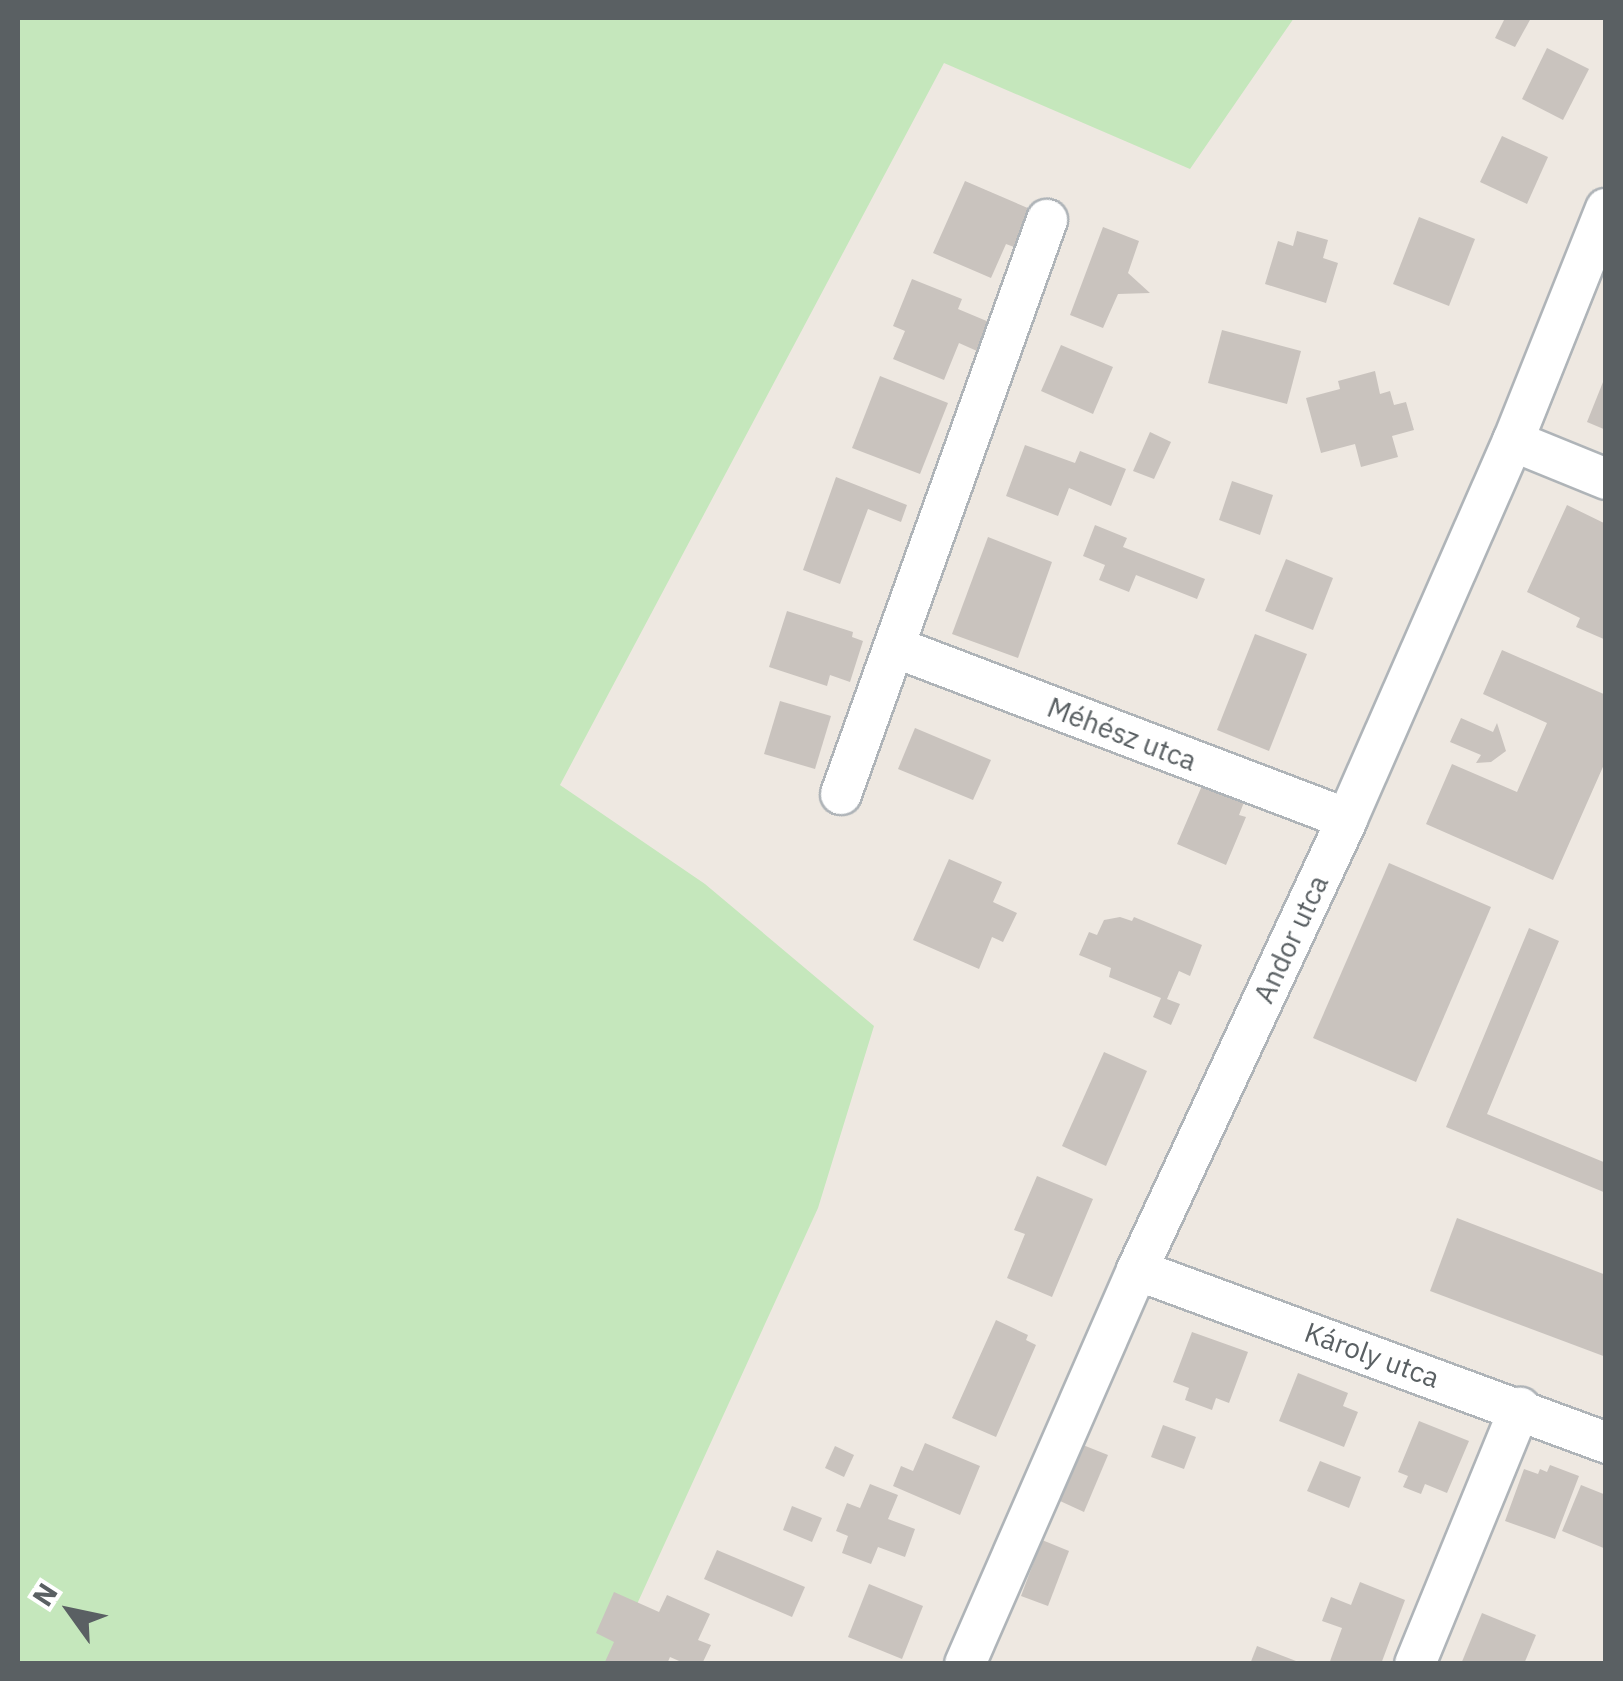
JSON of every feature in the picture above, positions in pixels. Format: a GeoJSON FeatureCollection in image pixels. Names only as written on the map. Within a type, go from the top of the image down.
{"type":"FeatureCollection","features":[{"type":"Feature","properties":{"kind":"street","name":"Andor utca"},"geometry":{"type":"LineString","coordinates":[[965,1664],[1136,1270],[1347,820],[1513,441],[1606,209]]}},
{"type":"Feature","properties":{"kind":"street"},"geometry":{"type":"LineString","coordinates":[[841,794],[897,648],[1047,220]]}},
{"type":"Feature","properties":{"kind":"street"},"geometry":{"type":"LineString","coordinates":[[1513,441],[1606,480]]}},
{"type":"Feature","properties":{"kind":"street","name":"Méhész utca"},"geometry":{"type":"LineString","coordinates":[[897,648],[1347,820]]}},
{"type":"Feature","properties":{"kind":"street","name":"Károly utca"},"geometry":{"type":"LineString","coordinates":[[1136,1270],[1520,1408],[1606,1443]]}},
{"type":"Feature","properties":{"kind":"street"},"geometry":{"type":"LineString","coordinates":[[1415,1664],[1520,1408]]}},
{"type":"Feature","properties":{"kind":"green space"},"geometry":{"type":"Polygon","coordinates":[[[18,18],[1294,18],[1190,169],[944,63],[560,785],[705,884],[874,1026],[818,1208],[638,1602],[620,1663],[18,1663],[18,18]]]}},
{"type":"Feature","properties":{"kind":"building"},"geometry":{"type":"Polygon","coordinates":[[[1505,18],[1531,18],[1515,47],[1495,38],[1505,18]]]}},
{"type":"Feature","properties":{"kind":"building"},"geometry":{"type":"Polygon","coordinates":[[[1547,48],[1589,69],[1563,120],[1522,99],[1547,48]]]}},
{"type":"Feature","properties":{"kind":"building"},"geometry":{"type":"Polygon","coordinates":[[[1502,136],[1548,157],[1527,204],[1480,182],[1502,136]]]}},
{"type":"Feature","properties":{"kind":"building"},"geometry":{"type":"Polygon","coordinates":[[[965,181],[1030,209],[1014,247],[1006,244],[991,278],[933,253],[965,181]]]}},
{"type":"Feature","properties":{"kind":"building"},"geometry":{"type":"Polygon","coordinates":[[[1419,217],[1475,239],[1449,306],[1393,284],[1419,217]]]}},
{"type":"Feature","properties":{"kind":"building"},"geometry":{"type":"Polygon","coordinates":[[[1103,227],[1139,241],[1128,273],[1150,293],[1118,294],[1103,328],[1070,315],[1103,227]]]}},
{"type":"Feature","properties":{"kind":"building"},"geometry":{"type":"Polygon","coordinates":[[[1297,231],[1328,240],[1323,258],[1338,263],[1326,303],[1265,284],[1278,241],[1293,246],[1297,231]]]}},
{"type":"Feature","properties":{"kind":"building"},"geometry":{"type":"Polygon","coordinates":[[[912,279],[962,299],[958,309],[989,322],[977,351],[959,343],[944,380],[893,359],[905,331],[893,326],[912,279]]]}},
{"type":"Feature","properties":{"kind":"building"},"geometry":{"type":"Polygon","coordinates":[[[1222,330],[1301,351],[1287,404],[1208,383],[1222,330]]]}},
{"type":"Feature","properties":{"kind":"building"},"geometry":{"type":"Polygon","coordinates":[[[1061,345],[1113,367],[1093,414],[1041,391],[1061,345]]]}},
{"type":"Feature","properties":{"kind":"building"},"geometry":{"type":"Polygon","coordinates":[[[1375,371],[1380,394],[1390,391],[1394,405],[1406,402],[1414,430],[1392,436],[1398,457],[1361,467],[1355,444],[1321,453],[1306,398],[1340,389],[1338,381],[1375,371]]]}},
{"type":"Feature","properties":{"kind":"building"},"geometry":{"type":"Polygon","coordinates":[[[880,376],[948,403],[920,474],[852,448],[880,376]]]}},
{"type":"Feature","properties":{"kind":"building"},"geometry":{"type":"Polygon","coordinates":[[[1606,378],[1606,430],[1587,422],[1606,378]]]}},
{"type":"Feature","properties":{"kind":"building"},"geometry":{"type":"Polygon","coordinates":[[[1150,432],[1171,442],[1154,479],[1133,471],[1150,432]]]}},
{"type":"Feature","properties":{"kind":"building"},"geometry":{"type":"Polygon","coordinates":[[[1025,445],[1075,463],[1080,451],[1126,469],[1111,506],[1069,488],[1058,516],[1006,496],[1025,445]]]}},
{"type":"Feature","properties":{"kind":"building"},"geometry":{"type":"Polygon","coordinates":[[[836,477],[907,505],[901,522],[868,509],[840,584],[803,570],[836,477]]]}},
{"type":"Feature","properties":{"kind":"building"},"geometry":{"type":"Polygon","coordinates":[[[1232,481],[1273,495],[1260,535],[1219,520],[1232,481]]]}},
{"type":"Feature","properties":{"kind":"building"},"geometry":{"type":"Polygon","coordinates":[[[1567,505],[1606,524],[1606,640],[1576,627],[1580,618],[1527,592],[1567,505]]]}},
{"type":"Feature","properties":{"kind":"building"},"geometry":{"type":"Polygon","coordinates":[[[1095,525],[1127,538],[1123,547],[1205,579],[1197,599],[1136,575],[1129,592],[1099,580],[1105,565],[1083,556],[1095,525]]]}},
{"type":"Feature","properties":{"kind":"building"},"geometry":{"type":"Polygon","coordinates":[[[988,537],[1052,562],[1018,658],[952,634],[988,537]]]}},
{"type":"Feature","properties":{"kind":"building"},"geometry":{"type":"Polygon","coordinates":[[[1286,559],[1333,578],[1313,630],[1265,611],[1286,559]]]}},
{"type":"Feature","properties":{"kind":"building"},"geometry":{"type":"Polygon","coordinates":[[[787,611],[853,632],[852,637],[863,641],[850,682],[830,675],[827,686],[769,667],[787,611]]]}},
{"type":"Feature","properties":{"kind":"building"},"geometry":{"type":"Polygon","coordinates":[[[1255,634],[1307,654],[1269,751],[1217,730],[1255,634]]]}},
{"type":"Feature","properties":{"kind":"building"},"geometry":{"type":"Polygon","coordinates":[[[1502,650],[1606,695],[1606,760],[1553,880],[1426,824],[1452,764],[1517,792],[1547,723],[1483,694],[1502,650]]]}},
{"type":"Feature","properties":{"kind":"building"},"geometry":{"type":"Polygon","coordinates":[[[780,701],[831,716],[815,769],[764,754],[780,701]]]}},
{"type":"Feature","properties":{"kind":"building"},"geometry":{"type":"Polygon","coordinates":[[[1461,718],[1493,732],[1497,723],[1506,751],[1491,762],[1476,763],[1481,755],[1450,742],[1461,718]]]}},
{"type":"Feature","properties":{"kind":"building"},"geometry":{"type":"Polygon","coordinates":[[[915,728],[991,760],[973,800],[898,769],[915,728]]]}},
{"type":"Feature","properties":{"kind":"building"},"geometry":{"type":"Polygon","coordinates":[[[1207,774],[1250,787],[1239,815],[1246,817],[1226,865],[1177,844],[1207,774]]]}},
{"type":"Feature","properties":{"kind":"building"},"geometry":{"type":"Polygon","coordinates":[[[949,859],[1002,882],[993,902],[1017,913],[1003,942],[992,937],[979,969],[913,940],[949,859]]]}},
{"type":"Feature","properties":{"kind":"building"},"geometry":{"type":"Polygon","coordinates":[[[1389,863],[1491,907],[1416,1082],[1313,1038],[1389,863]]]}},
{"type":"Feature","properties":{"kind":"building"},"geometry":{"type":"Polygon","coordinates":[[[1120,917],[1132,921],[1134,917],[1202,945],[1190,976],[1179,971],[1167,999],[1180,1004],[1171,1025],[1153,1017],[1161,998],[1109,977],[1111,968],[1079,955],[1089,932],[1097,935],[1104,920],[1120,917]]]}},
{"type":"Feature","properties":{"kind":"building"},"geometry":{"type":"Polygon","coordinates":[[[1529,928],[1559,941],[1487,1114],[1606,1163],[1606,1193],[1446,1127],[1529,928]]]}},
{"type":"Feature","properties":{"kind":"building"},"geometry":{"type":"Polygon","coordinates":[[[1104,1052],[1147,1071],[1106,1166],[1062,1146],[1104,1052]]]}},
{"type":"Feature","properties":{"kind":"building"},"geometry":{"type":"Polygon","coordinates":[[[1037,1176],[1093,1199],[1052,1297],[1007,1278],[1025,1234],[1014,1230],[1037,1176]]]}},
{"type":"Feature","properties":{"kind":"building"},"geometry":{"type":"Polygon","coordinates":[[[1457,1218],[1606,1275],[1606,1357],[1430,1291],[1457,1218]]]}},
{"type":"Feature","properties":{"kind":"building"},"geometry":{"type":"Polygon","coordinates":[[[996,1320],[1028,1335],[1026,1340],[1036,1345],[996,1437],[952,1418],[996,1320]]]}},
{"type":"Feature","properties":{"kind":"building"},"geometry":{"type":"Polygon","coordinates":[[[1192,1332],[1248,1352],[1229,1403],[1216,1398],[1212,1410],[1185,1400],[1189,1388],[1173,1382],[1192,1332]]]}},
{"type":"Feature","properties":{"kind":"building"},"geometry":{"type":"Polygon","coordinates":[[[1298,1373],[1348,1393],[1343,1406],[1358,1412],[1344,1447],[1279,1421],[1298,1373]]]}},
{"type":"Feature","properties":{"kind":"building"},"geometry":{"type":"Polygon","coordinates":[[[1419,1421],[1469,1441],[1447,1493],[1425,1484],[1421,1494],[1403,1487],[1408,1476],[1398,1472],[1419,1421]]]}},
{"type":"Feature","properties":{"kind":"building"},"geometry":{"type":"Polygon","coordinates":[[[1163,1425],[1196,1437],[1184,1469],[1151,1457],[1163,1425]]]}},
{"type":"Feature","properties":{"kind":"building"},"geometry":{"type":"Polygon","coordinates":[[[925,1443],[980,1466],[960,1515],[893,1486],[901,1466],[913,1471],[925,1443]]]}},
{"type":"Feature","properties":{"kind":"building"},"geometry":{"type":"Polygon","coordinates":[[[1083,1445],[1108,1455],[1084,1512],[1060,1501],[1083,1445]]]}},
{"type":"Feature","properties":{"kind":"building"},"geometry":{"type":"Polygon","coordinates":[[[835,1446],[854,1455],[844,1477],[825,1468],[835,1446]]]}},
{"type":"Feature","properties":{"kind":"building"},"geometry":{"type":"Polygon","coordinates":[[[1320,1461],[1361,1477],[1349,1508],[1307,1491],[1320,1461]]]}},
{"type":"Feature","properties":{"kind":"building"},"geometry":{"type":"Polygon","coordinates":[[[1550,1465],[1579,1476],[1555,1539],[1505,1521],[1524,1469],[1538,1474],[1540,1469],[1547,1472],[1550,1465]]]}},
{"type":"Feature","properties":{"kind":"building"},"geometry":{"type":"Polygon","coordinates":[[[870,1484],[898,1495],[888,1519],[915,1529],[905,1557],[878,1547],[871,1564],[842,1553],[848,1536],[836,1531],[847,1503],[860,1508],[870,1484]]]}},
{"type":"Feature","properties":{"kind":"building"},"geometry":{"type":"Polygon","coordinates":[[[1581,1485],[1606,1495],[1606,1549],[1562,1531],[1581,1485]]]}},
{"type":"Feature","properties":{"kind":"building"},"geometry":{"type":"Polygon","coordinates":[[[792,1506],[822,1518],[812,1542],[783,1530],[792,1506]]]}},
{"type":"Feature","properties":{"kind":"building"},"geometry":{"type":"Polygon","coordinates":[[[1042,1540],[1069,1551],[1048,1606],[1021,1596],[1042,1540]]]}},
{"type":"Feature","properties":{"kind":"building"},"geometry":{"type":"Polygon","coordinates":[[[717,1550],[805,1587],[792,1617],[704,1579],[717,1550]]]}},
{"type":"Feature","properties":{"kind":"building"},"geometry":{"type":"Polygon","coordinates":[[[1360,1582],[1405,1600],[1381,1664],[1329,1664],[1342,1628],[1322,1621],[1331,1597],[1351,1605],[1360,1582]]]}},
{"type":"Feature","properties":{"kind":"building"},"geometry":{"type":"Polygon","coordinates":[[[869,1584],[923,1606],[902,1659],[848,1637],[869,1584]]]}},
{"type":"Feature","properties":{"kind":"building"},"geometry":{"type":"Polygon","coordinates":[[[614,1592],[659,1612],[667,1595],[710,1614],[698,1640],[711,1645],[702,1664],[686,1664],[670,1657],[667,1664],[604,1664],[614,1642],[596,1633],[614,1592]]]}},
{"type":"Feature","properties":{"kind":"building"},"geometry":{"type":"Polygon","coordinates":[[[1482,1613],[1536,1635],[1524,1664],[1461,1664],[1482,1613]]]}},
{"type":"Feature","properties":{"kind":"building"},"geometry":{"type":"Polygon","coordinates":[[[1257,1646],[1296,1661],[1295,1664],[1250,1664],[1257,1646]]]}}]}
